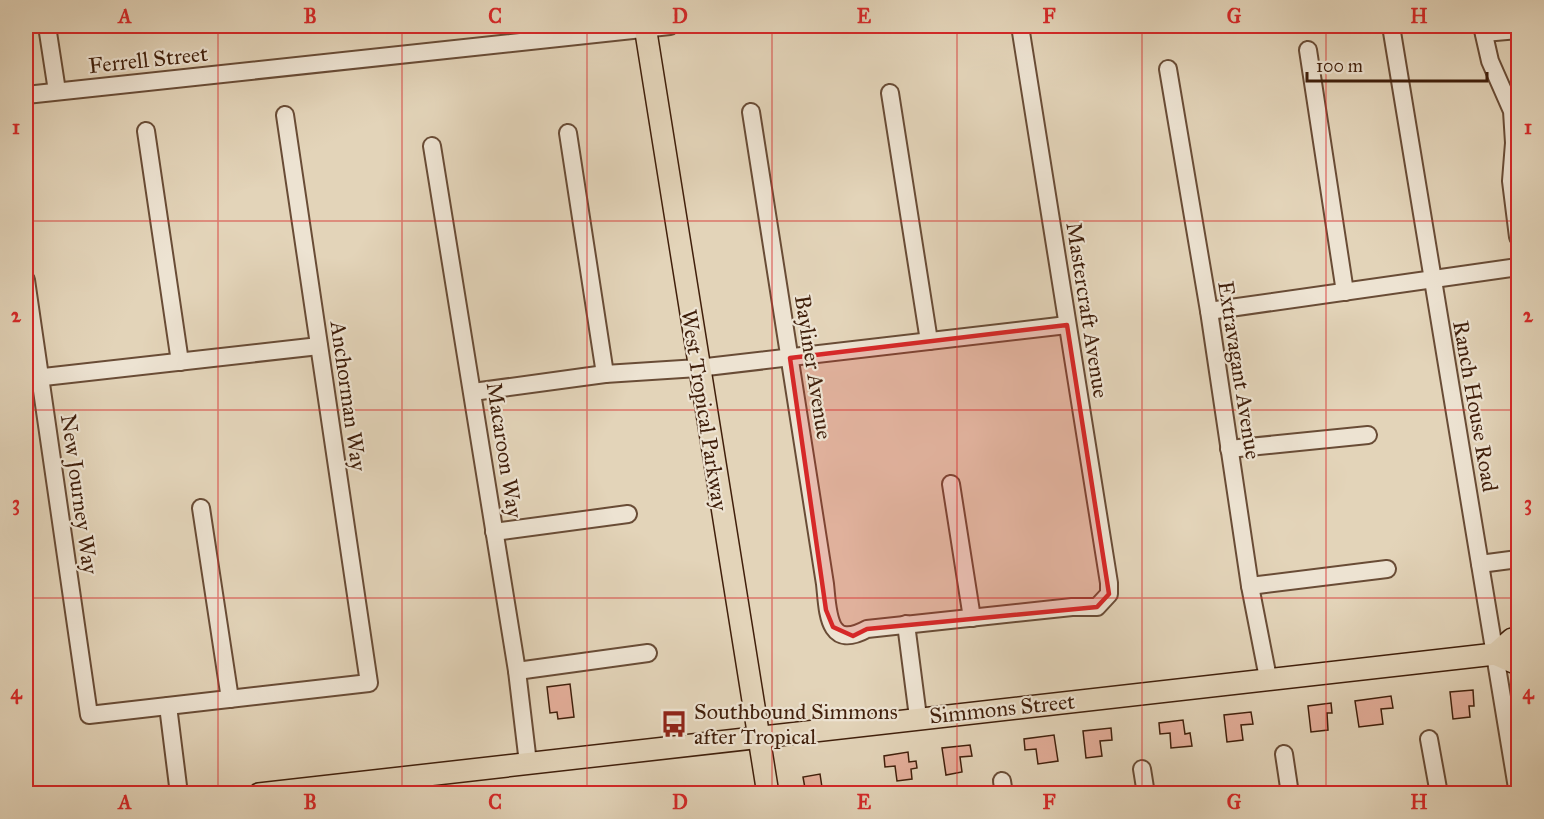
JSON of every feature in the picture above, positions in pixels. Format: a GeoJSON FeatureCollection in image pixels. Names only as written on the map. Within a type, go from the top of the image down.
{"type":"FeatureCollection","features":[{"type":"Feature","properties":{"kind":"main road","name":"West Tropical Parkway"},"geometry":{"type":"LineString","coordinates":[[645,27],[768,794]]}},
{"type":"Feature","properties":{"kind":"main road","name":"Simmons Street"},"geometry":{"type":"LineString","coordinates":[[1495,654],[1512,639],[1518,638]]}},
{"type":"Feature","properties":{"kind":"main road","name":"Simmons Street"},"geometry":{"type":"LineString","coordinates":[[259,794],[320,790],[918,717],[1495,654],[1518,664]]}},
{"type":"Feature","properties":{"kind":"street"},"geometry":{"type":"LineString","coordinates":[[48,26],[57,91]]}},
{"type":"Feature","properties":{"kind":"street","name":"Ferrell Street"},"geometry":{"type":"LineString","coordinates":[[26,95],[670,26]]}},
{"type":"Feature","properties":{"kind":"street","name":"Mastercraft Avenue"},"geometry":{"type":"LineString","coordinates":[[972,618],[1072,607],[1097,607],[1109,594],[1110,583],[1066,325],[1020,26]]}},
{"type":"Feature","properties":{"kind":"street","name":"Ranch House Road"},"geometry":{"type":"LineString","coordinates":[[1391,26],[1518,794]]}},
{"type":"Feature","properties":{"kind":"street"},"geometry":{"type":"LineString","coordinates":[[1518,30],[1483,29],[1490,62],[1512,111],[1515,168],[1511,196],[1518,237]]}},
{"type":"Feature","properties":{"kind":"street"},"geometry":{"type":"LineString","coordinates":[[1308,50],[1345,292]]}},
{"type":"Feature","properties":{"kind":"street","name":"Extravagant Avenue"},"geometry":{"type":"LineString","coordinates":[[1168,69],[1209,311],[1250,586],[1268,678]]}},
{"type":"Feature","properties":{"kind":"street"},"geometry":{"type":"LineString","coordinates":[[890,93],[929,341]]}},
{"type":"Feature","properties":{"kind":"street","name":"Bayliner Avenue"},"geometry":{"type":"LineString","coordinates":[[752,112],[825,584],[826,610],[833,627],[845,636],[853,636],[867,629],[906,624]]}},
{"type":"Feature","properties":{"kind":"street","name":"Anchorman Way"},"geometry":{"type":"LineString","coordinates":[[230,699],[369,683],[285,115]]}},
{"type":"Feature","properties":{"kind":"street"},"geometry":{"type":"LineString","coordinates":[[146,130],[180,362]]}},
{"type":"Feature","properties":{"kind":"street"},"geometry":{"type":"LineString","coordinates":[[568,133],[605,374]]}},
{"type":"Feature","properties":{"kind":"street","name":"Macaroon Way"},"geometry":{"type":"LineString","coordinates":[[432,146],[517,670],[528,763]]}},
{"type":"Feature","properties":{"kind":"street"},"geometry":{"type":"LineString","coordinates":[[1209,311],[1518,267]]}},
{"type":"Feature","properties":{"kind":"street","name":"New Journey Way"},"geometry":{"type":"LineString","coordinates":[[26,280],[33,378],[89,715],[168,706]]}},
{"type":"Feature","properties":{"kind":"street"},"geometry":{"type":"LineString","coordinates":[[473,392],[605,374],[698,368],[1066,325]]}},
{"type":"Feature","properties":{"kind":"street"},"geometry":{"type":"LineString","coordinates":[[33,378],[319,346]]}},
{"type":"Feature","properties":{"kind":"street"},"geometry":{"type":"LineString","coordinates":[[1229,449],[1368,435]]}},
{"type":"Feature","properties":{"kind":"street"},"geometry":{"type":"LineString","coordinates":[[918,717],[906,624],[972,618],[951,484]]}},
{"type":"Feature","properties":{"kind":"street"},"geometry":{"type":"LineString","coordinates":[[179,794],[168,706],[230,699],[201,507]]}},
{"type":"Feature","properties":{"kind":"street"},"geometry":{"type":"LineString","coordinates":[[494,532],[628,514]]}},
{"type":"Feature","properties":{"kind":"street"},"geometry":{"type":"LineString","coordinates":[[1480,564],[1518,559]]}},
{"type":"Feature","properties":{"kind":"street"},"geometry":{"type":"LineString","coordinates":[[1250,586],[1387,569]]}},
{"type":"Feature","properties":{"kind":"street"},"geometry":{"type":"LineString","coordinates":[[517,670],[648,653]]}},
{"type":"Feature","properties":{"kind":"street"},"geometry":{"type":"LineString","coordinates":[[1429,739],[1439,794]]}},
{"type":"Feature","properties":{"kind":"street"},"geometry":{"type":"LineString","coordinates":[[1284,754],[1290,794]]}},
{"type":"Feature","properties":{"kind":"street"},"geometry":{"type":"LineString","coordinates":[[1142,769],[1146,794]]}},
{"type":"Feature","properties":{"kind":"highlighted area"},"geometry":{"type":"Polygon","coordinates":[[[1067,325],[1109,594],[1097,607],[867,629],[853,636],[833,627],[826,610],[790,358],[1067,325]]]}},
{"type":"Feature","properties":{"kind":"building"},"geometry":{"type":"Polygon","coordinates":[[[1518,579],[1518,603],[1513,603],[1511,580],[1518,579]]]}},
{"type":"Feature","properties":{"kind":"building"},"geometry":{"type":"Polygon","coordinates":[[[570,684],[574,717],[558,719],[557,712],[550,713],[547,687],[570,684]]]}},
{"type":"Feature","properties":{"kind":"building"},"geometry":{"type":"Polygon","coordinates":[[[1473,690],[1474,706],[1469,706],[1470,717],[1453,719],[1450,692],[1473,690]]]}},
{"type":"Feature","properties":{"kind":"building"},"geometry":{"type":"Polygon","coordinates":[[[1391,696],[1393,708],[1381,709],[1383,724],[1359,727],[1355,701],[1391,696]]]}},
{"type":"Feature","properties":{"kind":"building"},"geometry":{"type":"Polygon","coordinates":[[[1331,703],[1332,713],[1327,713],[1328,730],[1311,732],[1308,706],[1331,703]]]}},
{"type":"Feature","properties":{"kind":"building"},"geometry":{"type":"Polygon","coordinates":[[[1251,712],[1253,724],[1241,725],[1243,740],[1227,742],[1224,715],[1251,712]]]}},
{"type":"Feature","properties":{"kind":"building"},"geometry":{"type":"Polygon","coordinates":[[[1183,720],[1185,734],[1190,733],[1192,746],[1171,748],[1170,733],[1160,734],[1159,723],[1183,720]]]}},
{"type":"Feature","properties":{"kind":"building"},"geometry":{"type":"Polygon","coordinates":[[[1111,728],[1112,740],[1100,741],[1102,756],[1086,758],[1083,731],[1111,728]]]}},
{"type":"Feature","properties":{"kind":"building"},"geometry":{"type":"Polygon","coordinates":[[[1054,735],[1058,761],[1038,764],[1036,749],[1025,750],[1024,739],[1054,735]]]}},
{"type":"Feature","properties":{"kind":"building"},"geometry":{"type":"Polygon","coordinates":[[[970,745],[972,756],[960,757],[962,772],[946,775],[942,748],[970,745]]]}},
{"type":"Feature","properties":{"kind":"building"},"geometry":{"type":"Polygon","coordinates":[[[908,752],[909,762],[916,761],[917,768],[911,769],[912,779],[897,781],[895,766],[885,767],[884,756],[908,752]]]}},
{"type":"Feature","properties":{"kind":"building"},"geometry":{"type":"Polygon","coordinates":[[[820,774],[823,794],[806,794],[803,777],[820,774]]]}},
{"type":"Feature","properties":{"kind":"place","name":"Southbound Simmons after Tropical"},"geometry":{"type":"Point","coordinates":[674,724]}}]}
